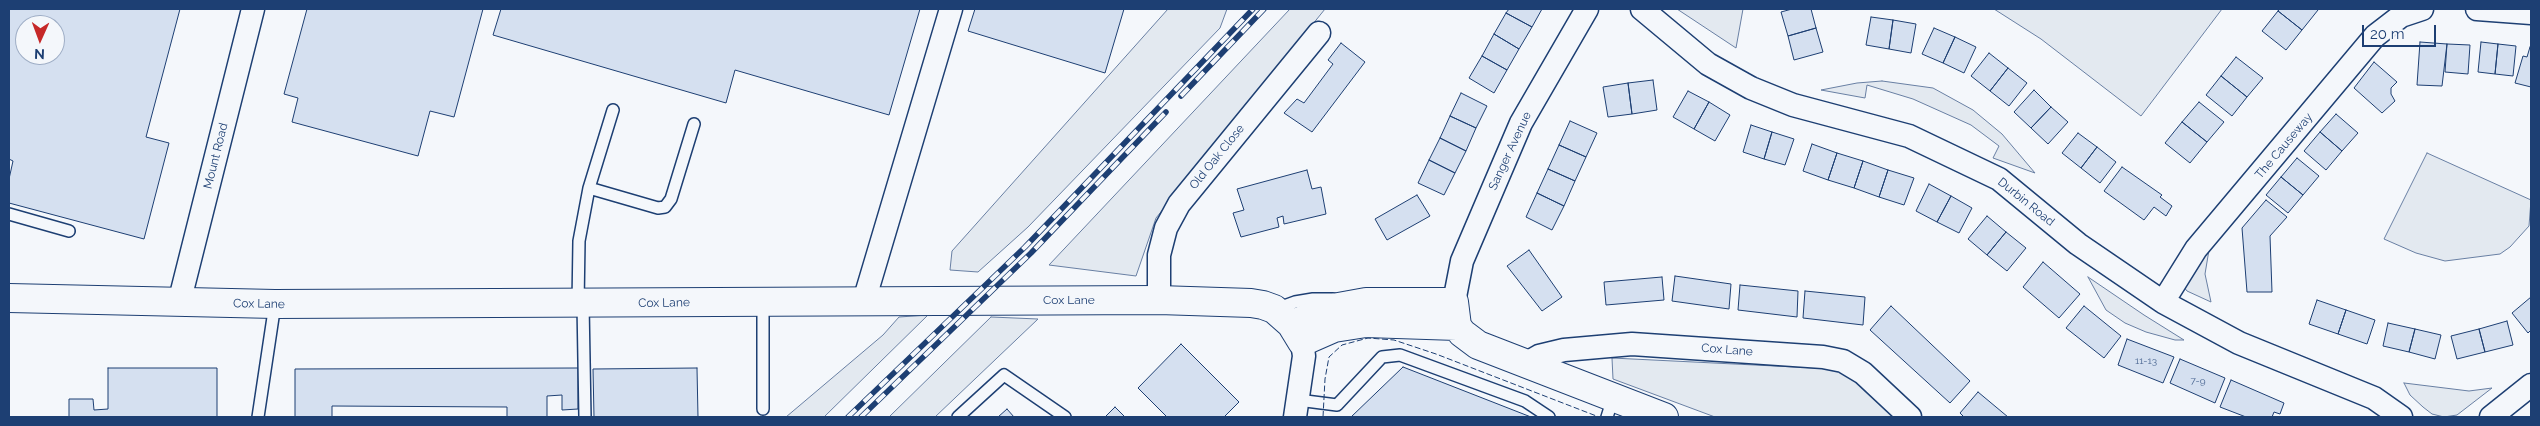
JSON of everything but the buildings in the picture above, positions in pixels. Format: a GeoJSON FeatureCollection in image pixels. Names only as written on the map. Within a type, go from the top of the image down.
{"type":"FeatureCollection","features":[{"type":"Feature","properties":{"kind":"street","name":"Mount Road"},"geometry":{"type":"LineString","coordinates":[[179,303],[253,9]]}},
{"type":"Feature","properties":{"kind":"street"},"geometry":{"type":"LineString","coordinates":[[864,300],[951,9]]}},
{"type":"Feature","properties":{"kind":"street","name":"Sanger Avenue"},"geometry":{"type":"LineString","coordinates":[[1451,326],[1462,261],[1521,123],[1587,9]]}},
{"type":"Feature","properties":{"kind":"street","name":"Durbin Road"},"geometry":{"type":"LineString","coordinates":[[1642,9],[1708,64],[1751,88],[1794,105],[1909,136],[1999,179],[2078,244],[2163,302],[2239,343],[2374,398],[2401,417]]}},
{"type":"Feature","properties":{"kind":"street","name":"The Causeway"},"geometry":{"type":"LineString","coordinates":[[2163,302],[2196,250],[2375,36],[2401,16],[2422,9]]}},
{"type":"Feature","properties":{"kind":"street"},"geometry":{"type":"LineString","coordinates":[[2477,9],[2531,13]]}},
{"type":"Feature","properties":{"kind":"street","name":"Old Oak Close"},"geometry":{"type":"LineString","coordinates":[[1159,300],[1159,255],[1166,228],[1179,204],[1319,33]]}},
{"type":"Feature","properties":{"kind":"street","name":"Cox Lane"},"geometry":{"type":"LineString","coordinates":[[9,298],[275,304],[1159,300],[1251,302],[1289,325]]}},
{"type":"Feature","properties":{"kind":"street"},"geometry":{"type":"LineString","coordinates":[[1296,409],[1304,356],[1289,325],[1333,308],[1451,326],[1478,344],[1525,364],[1610,408],[1664,417]]}},
{"type":"Feature","properties":{"kind":"street","name":"Cox Lane"},"geometry":{"type":"LineString","coordinates":[[1525,364],[1539,356],[1564,350],[1632,344],[1823,357],[1843,361],[1863,373],[1910,417]]}},
{"type":"Feature","properties":{"kind":"street"},"geometry":{"type":"LineString","coordinates":[[2491,417],[2531,385]]}},
{"type":"Feature","properties":{"kind":"lane"},"geometry":{"type":"LineString","coordinates":[[585,417],[579,241],[589,188],[613,110]]}},
{"type":"Feature","properties":{"kind":"lane"},"geometry":{"type":"LineString","coordinates":[[589,188],[658,208],[665,207],[671,199],[694,124]]}},
{"type":"Feature","properties":{"kind":"lane"},"geometry":{"type":"LineString","coordinates":[[9,214],[69,231]]}},
{"type":"Feature","properties":{"kind":"lane"},"geometry":{"type":"LineString","coordinates":[[763,302],[763,409]]}},
{"type":"Feature","properties":{"kind":"lane"},"geometry":{"type":"LineString","coordinates":[[258,417],[275,304]]}},
{"type":"Feature","properties":{"kind":"lane"},"geometry":{"type":"LineString","coordinates":[[1366,312],[1451,326]]}},
{"type":"Feature","properties":{"kind":"lane"},"geometry":{"type":"LineString","coordinates":[[1296,409],[1337,405],[1382,357],[1400,355],[1525,401],[1549,417]]}},
{"type":"Feature","properties":{"kind":"lane"},"geometry":{"type":"LineString","coordinates":[[958,417],[1004,375],[1065,417]]}},
{"type":"Feature","properties":{"kind":"lane"},"geometry":{"type":"LineString","coordinates":[[1337,405],[1338,417]]}},
{"type":"Feature","properties":{"kind":"shaded area"},"geometry":{"type":"Polygon","coordinates":[[[1168,9],[1227,9],[1220,28],[1028,227],[978,272],[950,270],[952,251],[1168,9]]]}},
{"type":"Feature","properties":{"kind":"shaded area"},"geometry":{"type":"Polygon","coordinates":[[[1290,9],[1325,9],[1156,218],[1136,276],[1049,265],[1290,9]]]}},
{"type":"Feature","properties":{"kind":"shaded area"},"geometry":{"type":"Polygon","coordinates":[[[1677,9],[1743,9],[1736,48],[1677,9]]]}},
{"type":"Feature","properties":{"kind":"shaded area"},"geometry":{"type":"Polygon","coordinates":[[[1994,9],[2222,9],[2141,116],[2041,39],[1994,9]]]}},
{"type":"Feature","properties":{"kind":"shaded area"},"geometry":{"type":"Polygon","coordinates":[[[1882,81],[1933,88],[1973,110],[2002,134],[2035,173],[1993,158],[1999,146],[1971,125],[1913,99],[1867,85],[1865,98],[1821,90],[1857,83],[1882,81]]]}},
{"type":"Feature","properties":{"kind":"shaded area"},"geometry":{"type":"Polygon","coordinates":[[[2427,153],[2531,200],[2529,226],[2510,247],[2500,254],[2445,261],[2416,253],[2384,239],[2427,153]]]}},
{"type":"Feature","properties":{"kind":"shaded area"},"geometry":{"type":"Polygon","coordinates":[[[2210,244],[2205,274],[2211,302],[2187,291],[2183,286],[2210,244]]]}},
{"type":"Feature","properties":{"kind":"shaded area"},"geometry":{"type":"Polygon","coordinates":[[[2088,277],[2184,340],[2175,340],[2146,332],[2125,323],[2106,310],[2088,277]]]}},
{"type":"Feature","properties":{"kind":"shaded area"},"geometry":{"type":"Polygon","coordinates":[[[928,315],[824,417],[786,417],[883,335],[899,317],[928,315]]]}},
{"type":"Feature","properties":{"kind":"shaded area"},"geometry":{"type":"Polygon","coordinates":[[[991,317],[1038,319],[935,417],[889,417],[991,317]]]}},
{"type":"Feature","properties":{"kind":"shaded area"},"geometry":{"type":"Polygon","coordinates":[[[1612,358],[1836,369],[1849,374],[1893,417],[1715,417],[1613,379],[1612,358]]]}},
{"type":"Feature","properties":{"kind":"shaded area"},"geometry":{"type":"Polygon","coordinates":[[[2404,383],[2469,391],[2492,388],[2457,415],[2444,417],[2432,414],[2423,407],[2410,395],[2404,383]]]}},
{"type":"Feature","properties":{"kind":"railway"},"geometry":{"type":"LineString","coordinates":[[848,417],[1025,247],[1253,9]]}},
{"type":"Feature","properties":{"kind":"railway"},"geometry":{"type":"LineString","coordinates":[[1181,96],[1264,9]]}},
{"type":"Feature","properties":{"kind":"railway"},"geometry":{"type":"LineString","coordinates":[[861,417],[1031,253],[1166,112]]}},
{"type":"Feature","properties":{"kind":"fence"},"geometry":{"type":"LineString","coordinates":[[1323,417],[1325,379],[1329,357],[1342,345],[1368,338],[1394,340],[1436,354],[1599,417]]}}]}
